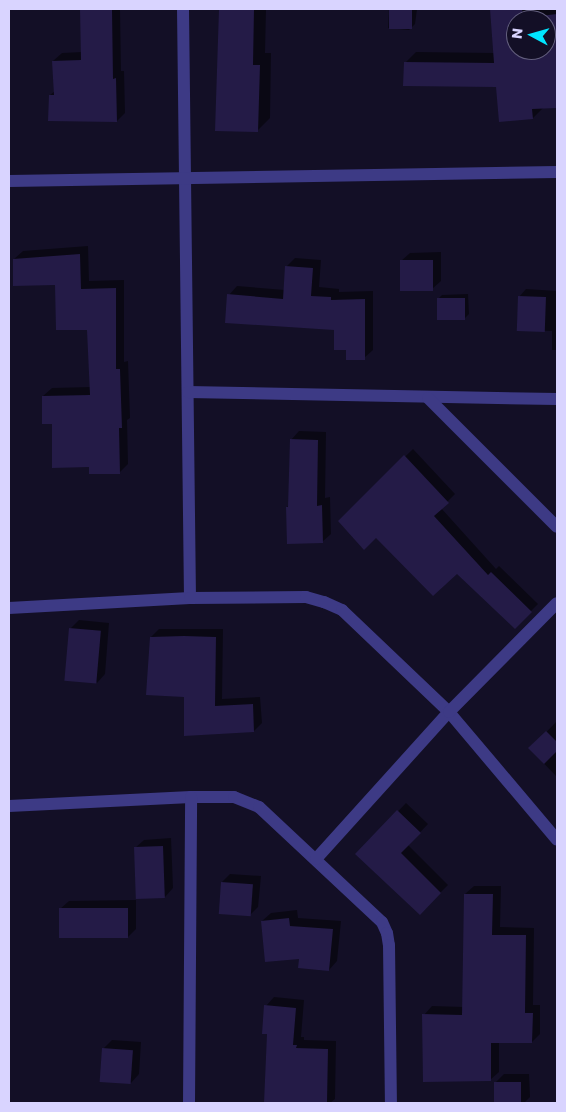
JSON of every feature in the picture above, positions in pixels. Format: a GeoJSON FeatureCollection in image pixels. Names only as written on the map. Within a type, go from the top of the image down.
{"type":"FeatureCollection","features":[{"type":"Feature","properties":{"kind":"street"},"geometry":{"type":"LineString","coordinates":[[184,9],[190,598]]}},
{"type":"Feature","properties":{"kind":"street"},"geometry":{"type":"LineString","coordinates":[[9,181],[557,172]]}},
{"type":"Feature","properties":{"kind":"street"},"geometry":{"type":"LineString","coordinates":[[188,392],[428,398],[557,398]]}},
{"type":"Feature","properties":{"kind":"street"},"geometry":{"type":"LineString","coordinates":[[428,398],[557,527]]}},
{"type":"Feature","properties":{"kind":"street"},"geometry":{"type":"LineString","coordinates":[[9,608],[190,598],[306,598],[324,602],[342,610],[448,712],[557,840]]}},
{"type":"Feature","properties":{"kind":"street"},"geometry":{"type":"LineString","coordinates":[[316,859],[448,712],[557,603]]}},
{"type":"Feature","properties":{"kind":"street"},"geometry":{"type":"LineString","coordinates":[[189,1103],[191,797]]}},
{"type":"Feature","properties":{"kind":"street"},"geometry":{"type":"LineString","coordinates":[[9,806],[191,797],[234,797],[246,800],[259,807],[382,922],[389,946],[391,1103]]}},
{"type":"Feature","properties":{"kind":"building"},"geometry":{"type":"Polygon","coordinates":[[[80,9],[112,9],[113,79],[116,78],[117,122],[48,121],[49,95],[54,95],[52,61],[81,60],[80,9]]]}},
{"type":"Feature","properties":{"kind":"building"},"geometry":{"type":"Polygon","coordinates":[[[219,9],[254,9],[253,65],[260,65],[258,132],[215,131],[219,9]]]}},
{"type":"Feature","properties":{"kind":"building"},"geometry":{"type":"Polygon","coordinates":[[[389,9],[412,9],[412,29],[389,29],[389,9]]]}},
{"type":"Feature","properties":{"kind":"building"},"geometry":{"type":"Polygon","coordinates":[[[490,9],[522,9],[506,10],[506,60],[556,60],[557,14],[557,108],[532,109],[533,119],[499,122],[496,87],[403,86],[404,62],[494,63],[490,9]]]}},
{"type":"Feature","properties":{"kind":"building"},"geometry":{"type":"Polygon","coordinates":[[[80,254],[81,289],[116,288],[116,369],[120,369],[122,428],[119,428],[120,474],[89,474],[89,467],[52,468],[52,424],[42,424],[42,396],[90,395],[87,330],[56,330],[55,285],[13,286],[13,259],[80,254]]]}},
{"type":"Feature","properties":{"kind":"building"},"geometry":{"type":"Polygon","coordinates":[[[400,260],[433,260],[433,291],[400,291],[400,260]]]}},
{"type":"Feature","properties":{"kind":"building"},"geometry":{"type":"Polygon","coordinates":[[[285,266],[313,268],[311,296],[331,297],[331,300],[365,299],[365,360],[346,360],[346,350],[334,350],[334,330],[225,323],[227,294],[283,299],[285,266]]]}},
{"type":"Feature","properties":{"kind":"building"},"geometry":{"type":"Polygon","coordinates":[[[518,296],[546,297],[545,332],[517,331],[518,296]]]}},
{"type":"Feature","properties":{"kind":"building"},"geometry":{"type":"Polygon","coordinates":[[[437,298],[465,298],[465,320],[437,320],[437,298]]]}},
{"type":"Feature","properties":{"kind":"building"},"geometry":{"type":"Polygon","coordinates":[[[290,439],[318,440],[317,506],[322,505],[323,543],[287,544],[286,507],[288,507],[290,439]]]}},
{"type":"Feature","properties":{"kind":"building"},"geometry":{"type":"Polygon","coordinates":[[[404,455],[449,503],[434,516],[488,575],[491,572],[532,612],[515,629],[457,574],[433,596],[376,538],[364,550],[338,521],[404,455]]]}},
{"type":"Feature","properties":{"kind":"building"},"geometry":{"type":"Polygon","coordinates":[[[69,628],[101,631],[96,684],[64,681],[69,628]]]}},
{"type":"Feature","properties":{"kind":"building"},"geometry":{"type":"Polygon","coordinates":[[[150,637],[216,637],[215,706],[253,704],[254,732],[184,736],[184,697],[146,695],[150,637]]]}},
{"type":"Feature","properties":{"kind":"building"},"geometry":{"type":"Polygon","coordinates":[[[546,731],[557,742],[557,751],[544,764],[528,748],[546,731]]]}},
{"type":"Feature","properties":{"kind":"building"},"geometry":{"type":"Polygon","coordinates":[[[397,810],[421,833],[401,853],[441,893],[420,915],[355,854],[397,810]]]}},
{"type":"Feature","properties":{"kind":"building"},"geometry":{"type":"Polygon","coordinates":[[[163,846],[165,898],[136,899],[134,847],[163,846]]]}},
{"type":"Feature","properties":{"kind":"building"},"geometry":{"type":"Polygon","coordinates":[[[221,882],[253,884],[251,916],[219,914],[221,882]]]}},
{"type":"Feature","properties":{"kind":"building"},"geometry":{"type":"Polygon","coordinates":[[[464,894],[493,894],[492,935],[526,935],[525,1013],[533,1013],[532,1043],[491,1043],[491,1081],[423,1082],[422,1014],[462,1015],[464,894]]]}},
{"type":"Feature","properties":{"kind":"building"},"geometry":{"type":"Polygon","coordinates":[[[59,908],[128,908],[128,938],[59,938],[59,908]]]}},
{"type":"Feature","properties":{"kind":"building"},"geometry":{"type":"Polygon","coordinates":[[[289,918],[290,926],[333,929],[329,971],[298,968],[299,959],[265,962],[261,921],[289,918]]]}},
{"type":"Feature","properties":{"kind":"building"},"geometry":{"type":"Polygon","coordinates":[[[264,1005],[296,1008],[293,1045],[297,1045],[296,1048],[328,1049],[327,1103],[264,1103],[267,1034],[262,1034],[264,1005]]]}},
{"type":"Feature","properties":{"kind":"building"},"geometry":{"type":"Polygon","coordinates":[[[102,1048],[133,1050],[131,1084],[100,1082],[102,1048]]]}},
{"type":"Feature","properties":{"kind":"building"},"geometry":{"type":"Polygon","coordinates":[[[494,1082],[521,1082],[521,1103],[494,1103],[494,1082]]]}}]}
